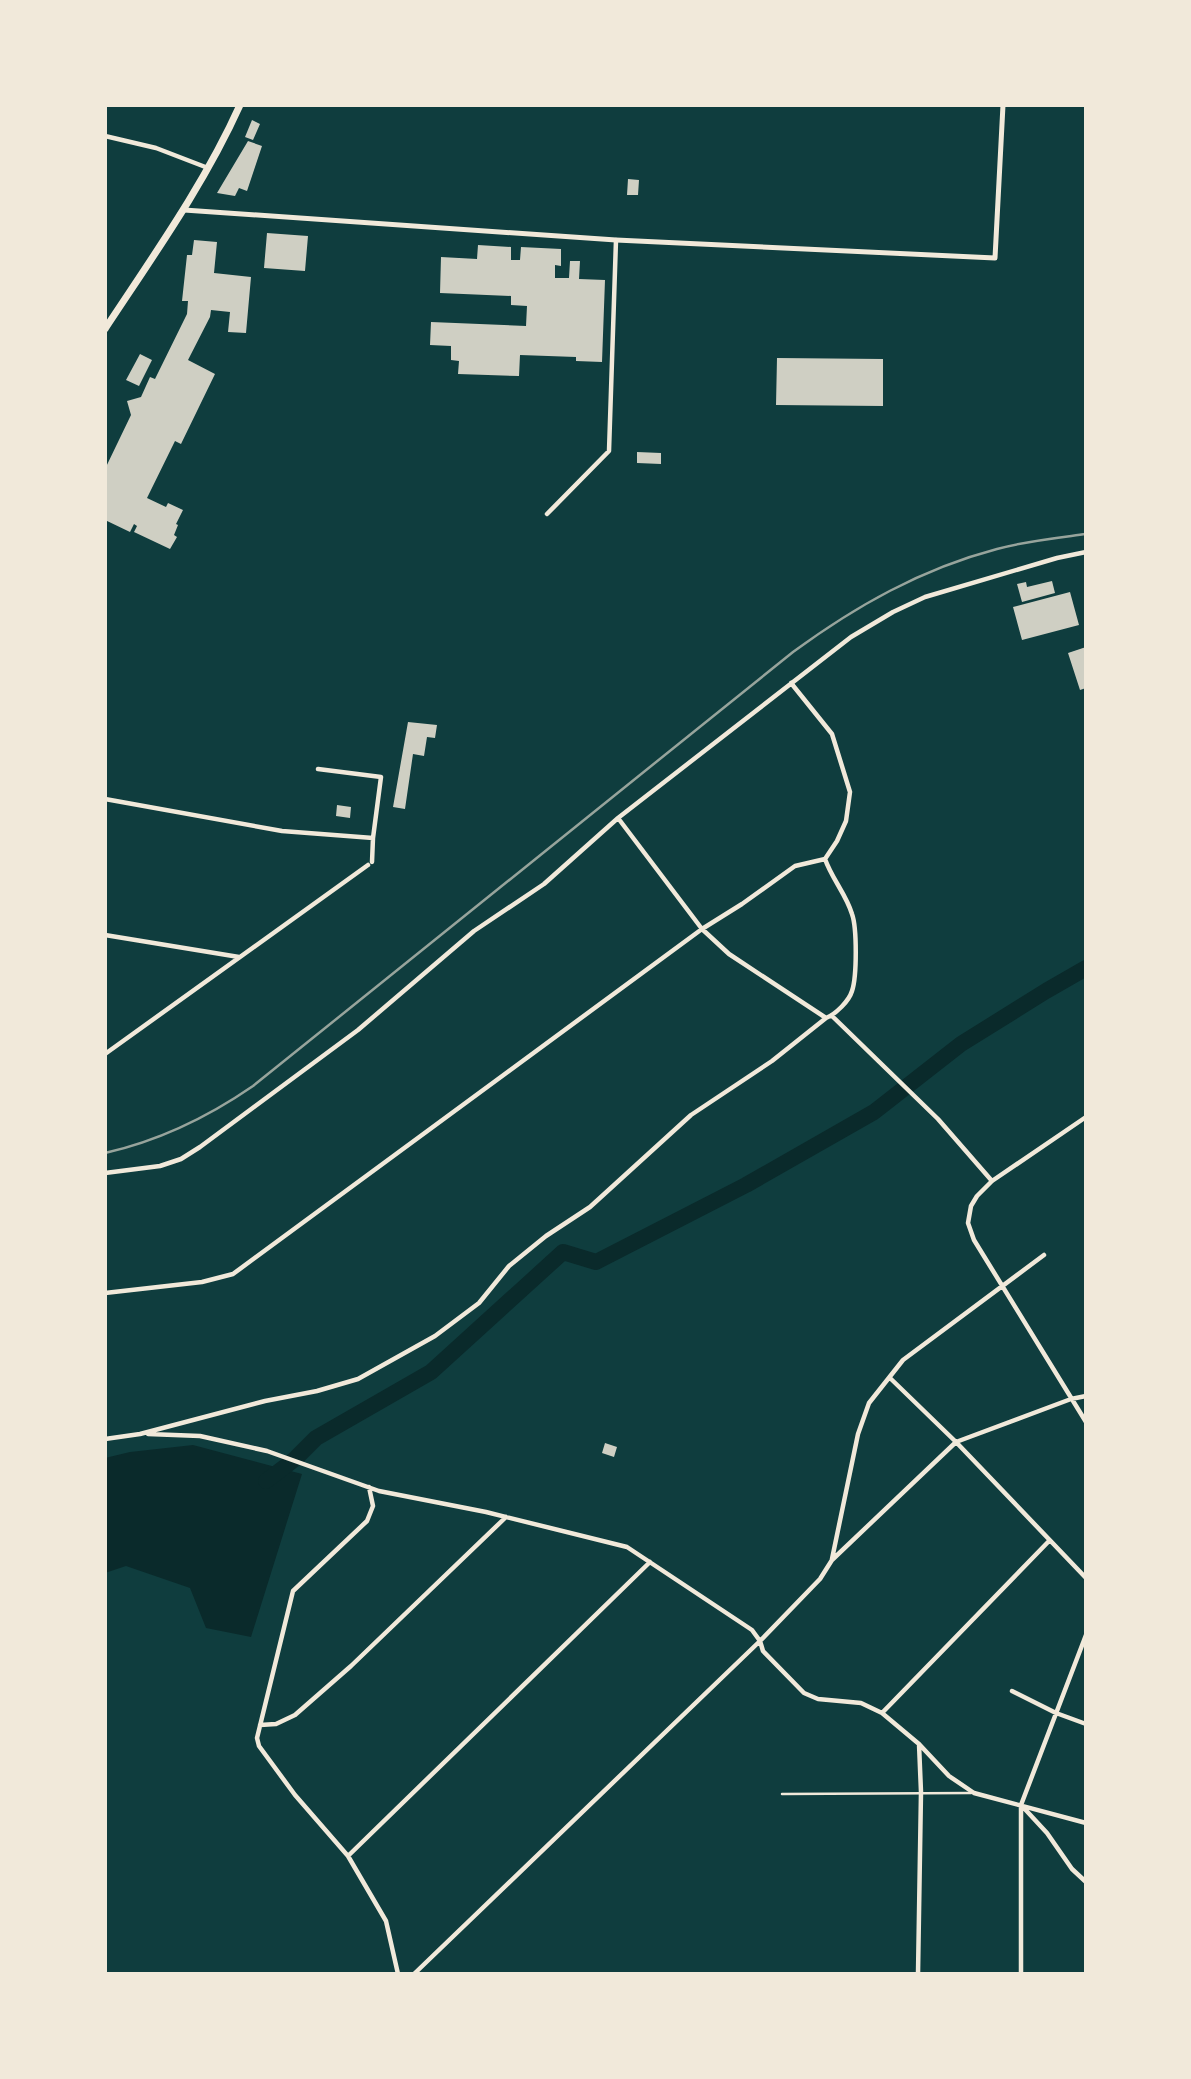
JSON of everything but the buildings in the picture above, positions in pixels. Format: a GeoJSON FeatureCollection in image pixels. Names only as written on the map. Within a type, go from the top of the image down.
{"type":"FeatureCollection","features":[{"type":"Feature","properties":{"kind":"main road"},"geometry":{"type":"LineString","coordinates":[[105,329],[184,210],[209,168],[240,105]]}},
{"type":"Feature","properties":{"kind":"street"},"geometry":{"type":"LineString","coordinates":[[184,210],[616,240],[995,258],[1003,105]]}},
{"type":"Feature","properties":{"kind":"street"},"geometry":{"type":"LineString","coordinates":[[105,136],[166,152],[209,168]]}},
{"type":"Feature","properties":{"kind":"street"},"geometry":{"type":"LineString","coordinates":[[547,514],[609,451],[616,240]]}},
{"type":"Feature","properties":{"kind":"street"},"geometry":{"type":"LineString","coordinates":[[105,1173],[160,1166],[200,1147],[358,1030],[474,931],[544,884],[618,818],[851,637],[904,607],[938,593],[1086,552]]}},
{"type":"Feature","properties":{"kind":"street"},"geometry":{"type":"LineString","coordinates":[[105,1293],[202,1282],[233,1274],[702,929],[795,866],[825,859],[838,841],[846,821],[850,792],[832,734],[791,683]]}},
{"type":"Feature","properties":{"kind":"street"},"geometry":{"type":"LineString","coordinates":[[105,1054],[370,864],[381,777],[318,769]]}},
{"type":"Feature","properties":{"kind":"street"},"geometry":{"type":"LineString","coordinates":[[105,799],[282,831],[373,838]]}},
{"type":"Feature","properties":{"kind":"street"},"geometry":{"type":"LineString","coordinates":[[618,818],[702,929],[729,954],[829,1017],[938,1119],[992,1181]]}},
{"type":"Feature","properties":{"kind":"street"},"geometry":{"type":"LineString","coordinates":[[105,1438],[140,1434],[358,1379],[435,1335],[479,1303],[509,1266],[546,1236],[590,1207],[691,1115],[772,1061],[843,1005],[852,992],[854,923],[849,906],[825,859]]}},
{"type":"Feature","properties":{"kind":"street"},"geometry":{"type":"LineString","coordinates":[[105,934],[240,957]]}},
{"type":"Feature","properties":{"kind":"street"},"geometry":{"type":"LineString","coordinates":[[1086,1117],[992,1181],[971,1206],[968,1223],[1002,1285],[1086,1422]]}},
{"type":"Feature","properties":{"kind":"street"},"geometry":{"type":"LineString","coordinates":[[832,1560],[858,1434],[869,1403],[904,1360],[1044,1255]]}},
{"type":"Feature","properties":{"kind":"street"},"geometry":{"type":"LineString","coordinates":[[890,1378],[957,1442],[1086,1578]]}},
{"type":"Feature","properties":{"kind":"street"},"geometry":{"type":"LineString","coordinates":[[414,1974],[760,1641],[820,1579],[832,1560],[957,1442],[1071,1399],[1086,1396]]}},
{"type":"Feature","properties":{"kind":"street"},"geometry":{"type":"LineString","coordinates":[[140,1434],[201,1436],[267,1451],[369,1487],[627,1547],[752,1630],[763,1651],[804,1693],[818,1699],[862,1703],[882,1713],[919,1744],[949,1776],[974,1793],[1086,1823]]}},
{"type":"Feature","properties":{"kind":"street"},"geometry":{"type":"LineString","coordinates":[[369,1487],[373,1506],[367,1521],[293,1591],[257,1738],[259,1746],[295,1795],[348,1856],[386,1921],[398,1974]]}},
{"type":"Feature","properties":{"kind":"street"},"geometry":{"type":"LineString","coordinates":[[260,1725],[276,1724],[295,1715],[360,1657],[506,1517]]}},
{"type":"Feature","properties":{"kind":"street"},"geometry":{"type":"LineString","coordinates":[[882,1713],[1049,1541]]}},
{"type":"Feature","properties":{"kind":"street"},"geometry":{"type":"LineString","coordinates":[[348,1856],[650,1562]]}},
{"type":"Feature","properties":{"kind":"street"},"geometry":{"type":"LineString","coordinates":[[1021,1974],[1021,1805],[1086,1635]]}},
{"type":"Feature","properties":{"kind":"street"},"geometry":{"type":"LineString","coordinates":[[1012,1691],[1056,1713],[1086,1724]]}},
{"type":"Feature","properties":{"kind":"street"},"geometry":{"type":"LineString","coordinates":[[918,1974],[921,1792],[919,1744]]}},
{"type":"Feature","properties":{"kind":"street"},"geometry":{"type":"LineString","coordinates":[[1021,1805],[1047,1833],[1072,1869],[1086,1882]]}},
{"type":"Feature","properties":{"kind":"lane"},"geometry":{"type":"LineString","coordinates":[[782,1794],[974,1793]]}},
{"type":"Feature","properties":{"kind":"water"},"geometry":{"type":"Polygon","coordinates":[[[193,1445],[302,1474],[251,1637],[206,1628],[190,1588],[126,1566],[105,1573],[105,1458],[130,1452],[193,1445]]]}},
{"type":"Feature","properties":{"kind":"waterway"},"geometry":{"type":"LineString","coordinates":[[266,1481],[295,1459],[316,1438],[431,1372],[563,1252],[596,1262],[746,1185],[874,1112],[961,1044],[1086,968]]}},
{"type":"Feature","properties":{"kind":"railway"},"geometry":{"type":"LineString","coordinates":[[105,1153],[182,1127],[253,1086],[793,652],[841,619],[916,578],[969,557],[1019,544],[1086,534]]}}]}
